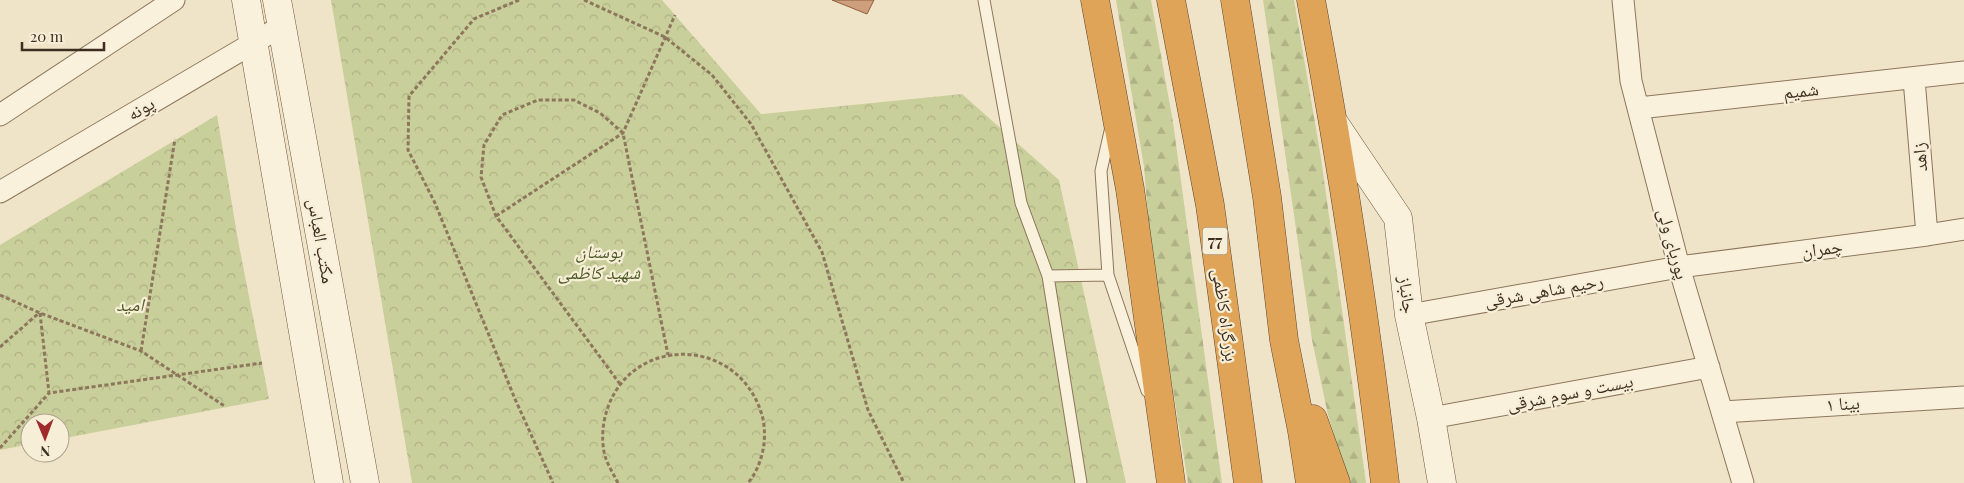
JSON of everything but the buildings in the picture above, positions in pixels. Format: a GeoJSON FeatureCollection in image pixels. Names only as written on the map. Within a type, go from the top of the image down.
{"type":"FeatureCollection","features":[{"type":"Feature","properties":{"kind":"highway","name":"بزرگراه کاظمی"},"geometry":{"type":"LineString","coordinates":[[1171,0],[1210,205],[1248,483]]}},
{"type":"Feature","properties":{"kind":"highway"},"geometry":{"type":"LineString","coordinates":[[1235,0],[1267,197],[1284,340],[1310,483]]}},
{"type":"Feature","properties":{"kind":"highway"},"geometry":{"type":"LineString","coordinates":[[1310,0],[1334,123],[1374,388],[1385,483]]}},
{"type":"Feature","properties":{"kind":"highway"},"geometry":{"type":"LineString","coordinates":[[1093,5],[1130,189],[1171,483]]}},
{"type":"Feature","properties":{"kind":"highway"},"geometry":{"type":"LineString","coordinates":[[1284,340],[1336,483]]}},
{"type":"Feature","properties":{"kind":"main road","name":"مکتب العباس"},"geometry":{"type":"LineString","coordinates":[[246,0],[329,483]]}},
{"type":"Feature","properties":{"kind":"main road","name":"مکتب العباس"},"geometry":{"type":"LineString","coordinates":[[277,0],[365,483]]}},
{"type":"Feature","properties":{"kind":"main road","name":"جانباز"},"geometry":{"type":"LineString","coordinates":[[1334,123],[1398,218],[1409,315],[1431,418],[1442,483]]}},
{"type":"Feature","properties":{"kind":"street"},"geometry":{"type":"LineString","coordinates":[[0,115],[174,0]]}},
{"type":"Feature","properties":{"kind":"street","name":"پوریای ولی"},"geometry":{"type":"LineString","coordinates":[[1623,0],[1631,81],[1679,267],[1743,483]]}},
{"type":"Feature","properties":{"kind":"street","name":"پونه"},"geometry":{"type":"LineString","coordinates":[[0,192],[282,26]]}},
{"type":"Feature","properties":{"kind":"street","name":"شمیم"},"geometry":{"type":"LineString","coordinates":[[1639,108],[1964,72]]}},
{"type":"Feature","properties":{"kind":"street","name":"زاهد"},"geometry":{"type":"LineString","coordinates":[[1914,79],[1926,235]]}},
{"type":"Feature","properties":{"kind":"street","name":"چمران"},"geometry":{"type":"LineString","coordinates":[[1679,267],[1964,229]]}},
{"type":"Feature","properties":{"kind":"street","name":"رحیم شاهی شرقی"},"geometry":{"type":"LineString","coordinates":[[1409,315],[1679,267]]}},
{"type":"Feature","properties":{"kind":"street","name":"بیست و سوم شرقی"},"geometry":{"type":"LineString","coordinates":[[1431,418],[1708,367]]}},
{"type":"Feature","properties":{"kind":"street","name":"بینا ۱"},"geometry":{"type":"LineString","coordinates":[[1722,412],[1964,397]]}},
{"type":"Feature","properties":{"kind":"lane"},"geometry":{"type":"LineString","coordinates":[[984,0],[1021,203],[1048,276],[1081,483]]}},
{"type":"Feature","properties":{"kind":"lane"},"geometry":{"type":"LineString","coordinates":[[1115,108],[1101,171],[1108,275],[1166,446]]}},
{"type":"Feature","properties":{"kind":"lane"},"geometry":{"type":"LineString","coordinates":[[1048,276],[1108,275]]}},
{"type":"Feature","properties":{"kind":"path"},"geometry":{"type":"LineString","coordinates":[[519,0],[474,19],[409,96],[408,150],[435,203],[515,399],[553,483]]}},
{"type":"Feature","properties":{"kind":"path"},"geometry":{"type":"LineString","coordinates":[[584,0],[665,38],[712,75],[751,124],[822,252],[868,410],[904,483]]}},
{"type":"Feature","properties":{"kind":"path"},"geometry":{"type":"LineString","coordinates":[[496,216],[623,132],[675,15]]}},
{"type":"Feature","properties":{"kind":"path"},"geometry":{"type":"LineString","coordinates":[[620,384],[496,216],[481,177],[484,145],[502,114],[538,100],[574,100],[600,113],[623,132],[668,355]]}},
{"type":"Feature","properties":{"kind":"path"},"geometry":{"type":"LineString","coordinates":[[141,351],[175,140]]}},
{"type":"Feature","properties":{"kind":"path"},"geometry":{"type":"LineString","coordinates":[[0,295],[40,313],[141,351],[226,407]]}},
{"type":"Feature","properties":{"kind":"path"},"geometry":{"type":"LineString","coordinates":[[0,347],[40,313]]}},
{"type":"Feature","properties":{"kind":"path"},"geometry":{"type":"LineString","coordinates":[[40,313],[49,393]]}},
{"type":"Feature","properties":{"kind":"path"},"geometry":{"type":"LineString","coordinates":[[618,483],[606,459],[602,433],[607,407],[620,384],[641,365],[668,355],[694,354],[720,362],[741,377],[757,399],[765,425],[764,451],[754,476],[748,483]]}},
{"type":"Feature","properties":{"kind":"path"},"geometry":{"type":"LineString","coordinates":[[0,448],[49,393],[262,363]]}},
{"type":"Feature","properties":{"kind":"green space","name":"بوستان شهید کاظمی"},"geometry":{"type":"Polygon","coordinates":[[[331,0],[662,0],[761,114],[962,94],[1059,180],[1126,483],[412,483],[331,0]]]}},
{"type":"Feature","properties":{"kind":"green space"},"geometry":{"type":"Polygon","coordinates":[[[1116,0],[1151,0],[1173,122],[1222,483],[1188,483],[1151,253],[1144,167],[1116,0]]]}},
{"type":"Feature","properties":{"kind":"green space"},"geometry":{"type":"Polygon","coordinates":[[[1263,0],[1294,0],[1321,158],[1366,483],[1349,483],[1328,415],[1312,340],[1263,0]]]}},
{"type":"Feature","properties":{"kind":"green space","name":"امید"},"geometry":{"type":"Polygon","coordinates":[[[217,115],[238,240],[269,399],[70,437],[70,413],[20,413],[20,446],[0,450],[0,245],[217,115]]]}}]}
